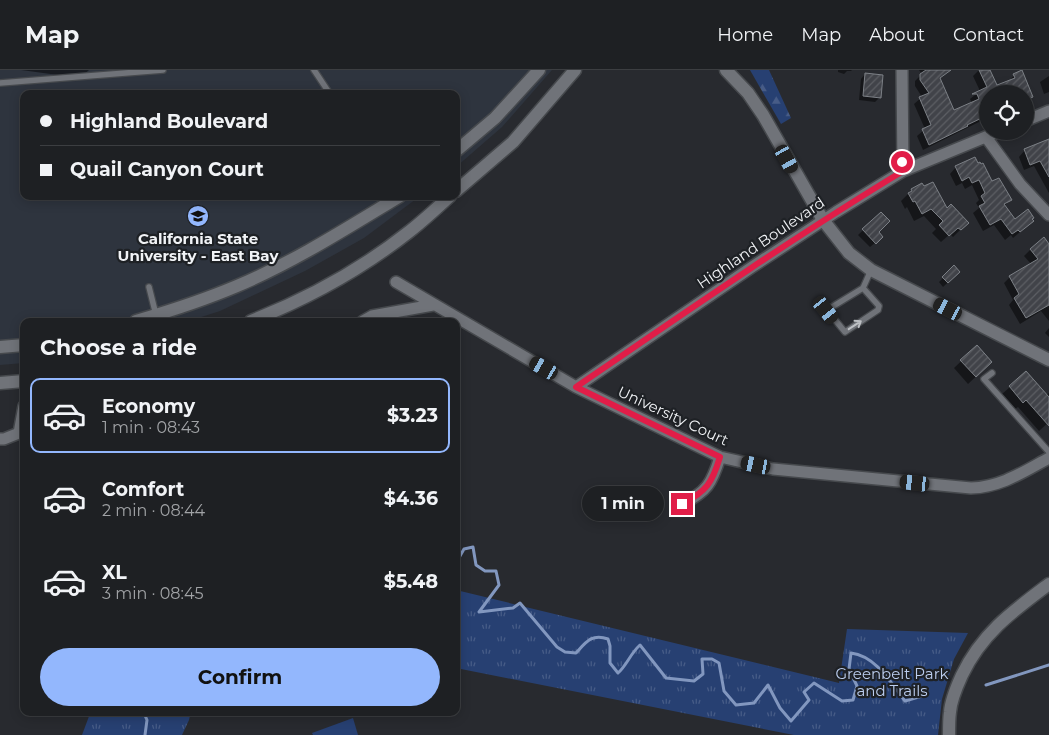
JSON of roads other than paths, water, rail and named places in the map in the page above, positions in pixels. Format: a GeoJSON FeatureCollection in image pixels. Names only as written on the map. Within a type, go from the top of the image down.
{"type":"FeatureCollection","features":[{"type":"Feature","properties":{"kind":"street"},"geometry":{"type":"LineString","coordinates":[[460,148],[495,118],[538,70]]}},
{"type":"Feature","properties":{"kind":"street"},"geometry":{"type":"LineString","coordinates":[[460,188],[513,142],[575,70]]}},
{"type":"Feature","properties":{"kind":"street"},"geometry":{"type":"LineString","coordinates":[[726,70],[748,93],[763,115],[823,220],[849,253],[871,270],[1049,360]]}},
{"type":"Feature","properties":{"kind":"street"},"geometry":{"type":"LineString","coordinates":[[902,70],[903,171]]}},
{"type":"Feature","properties":{"kind":"street"},"geometry":{"type":"LineString","coordinates":[[1034,117],[1049,111]]}},
{"type":"Feature","properties":{"kind":"street","name":"Highland Boulevard"},"geometry":{"type":"LineString","coordinates":[[576,387],[823,220],[903,171],[979,140]]}},
{"type":"Feature","properties":{"kind":"street"},"geometry":{"type":"LineString","coordinates":[[988,140],[1020,184],[1049,215]]}},
{"type":"Feature","properties":{"kind":"street"},"geometry":{"type":"LineString","coordinates":[[146,318],[238,286],[319,245],[393,200]]}},
{"type":"Feature","properties":{"kind":"street"},"geometry":{"type":"LineString","coordinates":[[258,318],[291,305],[359,267],[409,232],[445,200]]}},
{"type":"Feature","properties":{"kind":"street","name":"University Court"},"geometry":{"type":"LineString","coordinates":[[396,282],[457,318]]}},
{"type":"Feature","properties":{"kind":"street"},"geometry":{"type":"LineString","coordinates":[[368,318],[433,304]]}},
{"type":"Feature","properties":{"kind":"street","name":"University Court"},"geometry":{"type":"LineString","coordinates":[[460,320],[576,387],[720,457],[773,469],[971,488],[986,488],[1005,481],[1049,458]]}},
{"type":"Feature","properties":{"kind":"street"},"geometry":{"type":"LineString","coordinates":[[0,348],[20,346]]}},
{"type":"Feature","properties":{"kind":"street"},"geometry":{"type":"LineString","coordinates":[[0,383],[20,381]]}},
{"type":"Feature","properties":{"kind":"street"},"geometry":{"type":"LineString","coordinates":[[0,439],[19,433],[20,428]]}},
{"type":"Feature","properties":{"kind":"street"},"geometry":{"type":"LineString","coordinates":[[682,504],[696,498],[713,480],[720,457]]}},
{"type":"Feature","properties":{"kind":"street"},"geometry":{"type":"LineString","coordinates":[[949,735],[950,710],[956,687],[970,658],[987,636],[1010,613],[1049,584]]}},
{"type":"Feature","properties":{"kind":"lane"},"geometry":{"type":"LineString","coordinates":[[0,83],[163,70]]}},
{"type":"Feature","properties":{"kind":"lane"},"geometry":{"type":"LineString","coordinates":[[314,70],[327,90]]}},
{"type":"Feature","properties":{"kind":"lane"},"geometry":{"type":"LineString","coordinates":[[863,288],[879,306],[878,310],[845,332],[826,310],[863,288],[871,270]]}},
{"type":"Feature","properties":{"kind":"lane"},"geometry":{"type":"LineString","coordinates":[[150,287],[156,315]]}},
{"type":"Feature","properties":{"kind":"lane"},"geometry":{"type":"LineString","coordinates":[[992,373],[984,379],[1049,452]]}},
{"type":"Feature","properties":{"kind":"waterway"},"geometry":{"type":"LineString","coordinates":[[460,556],[464,549],[473,547],[476,565],[485,571],[496,571],[499,585],[479,612],[513,608],[520,603],[557,647],[565,652],[576,653],[586,642],[593,638],[602,637],[608,639],[610,663],[618,673],[640,645],[666,678],[694,681],[703,674],[702,659],[712,659],[719,663],[724,691],[736,705],[754,703],[768,685],[780,708],[791,721],[809,700],[804,692],[814,683],[842,701],[853,700],[857,686],[849,669],[851,653],[868,659],[882,671],[905,701],[922,696]]}},
{"type":"Feature","properties":{"kind":"waterway"},"geometry":{"type":"LineString","coordinates":[[986,685],[1049,665]]}},
{"type":"Feature","properties":{"kind":"waterway"},"geometry":{"type":"LineString","coordinates":[[145,716],[147,720],[145,735]]}},
{"type":"Feature","properties":{"kind":"place","name":"California State University - East Bay"},"geometry":{"type":"Point","coordinates":[198,216]}},
{"type":"Feature","properties":{"kind":"park label","name":"Greenbelt Park and Trails"},"geometry":{"type":"Point","coordinates":[892,682]}}]}
